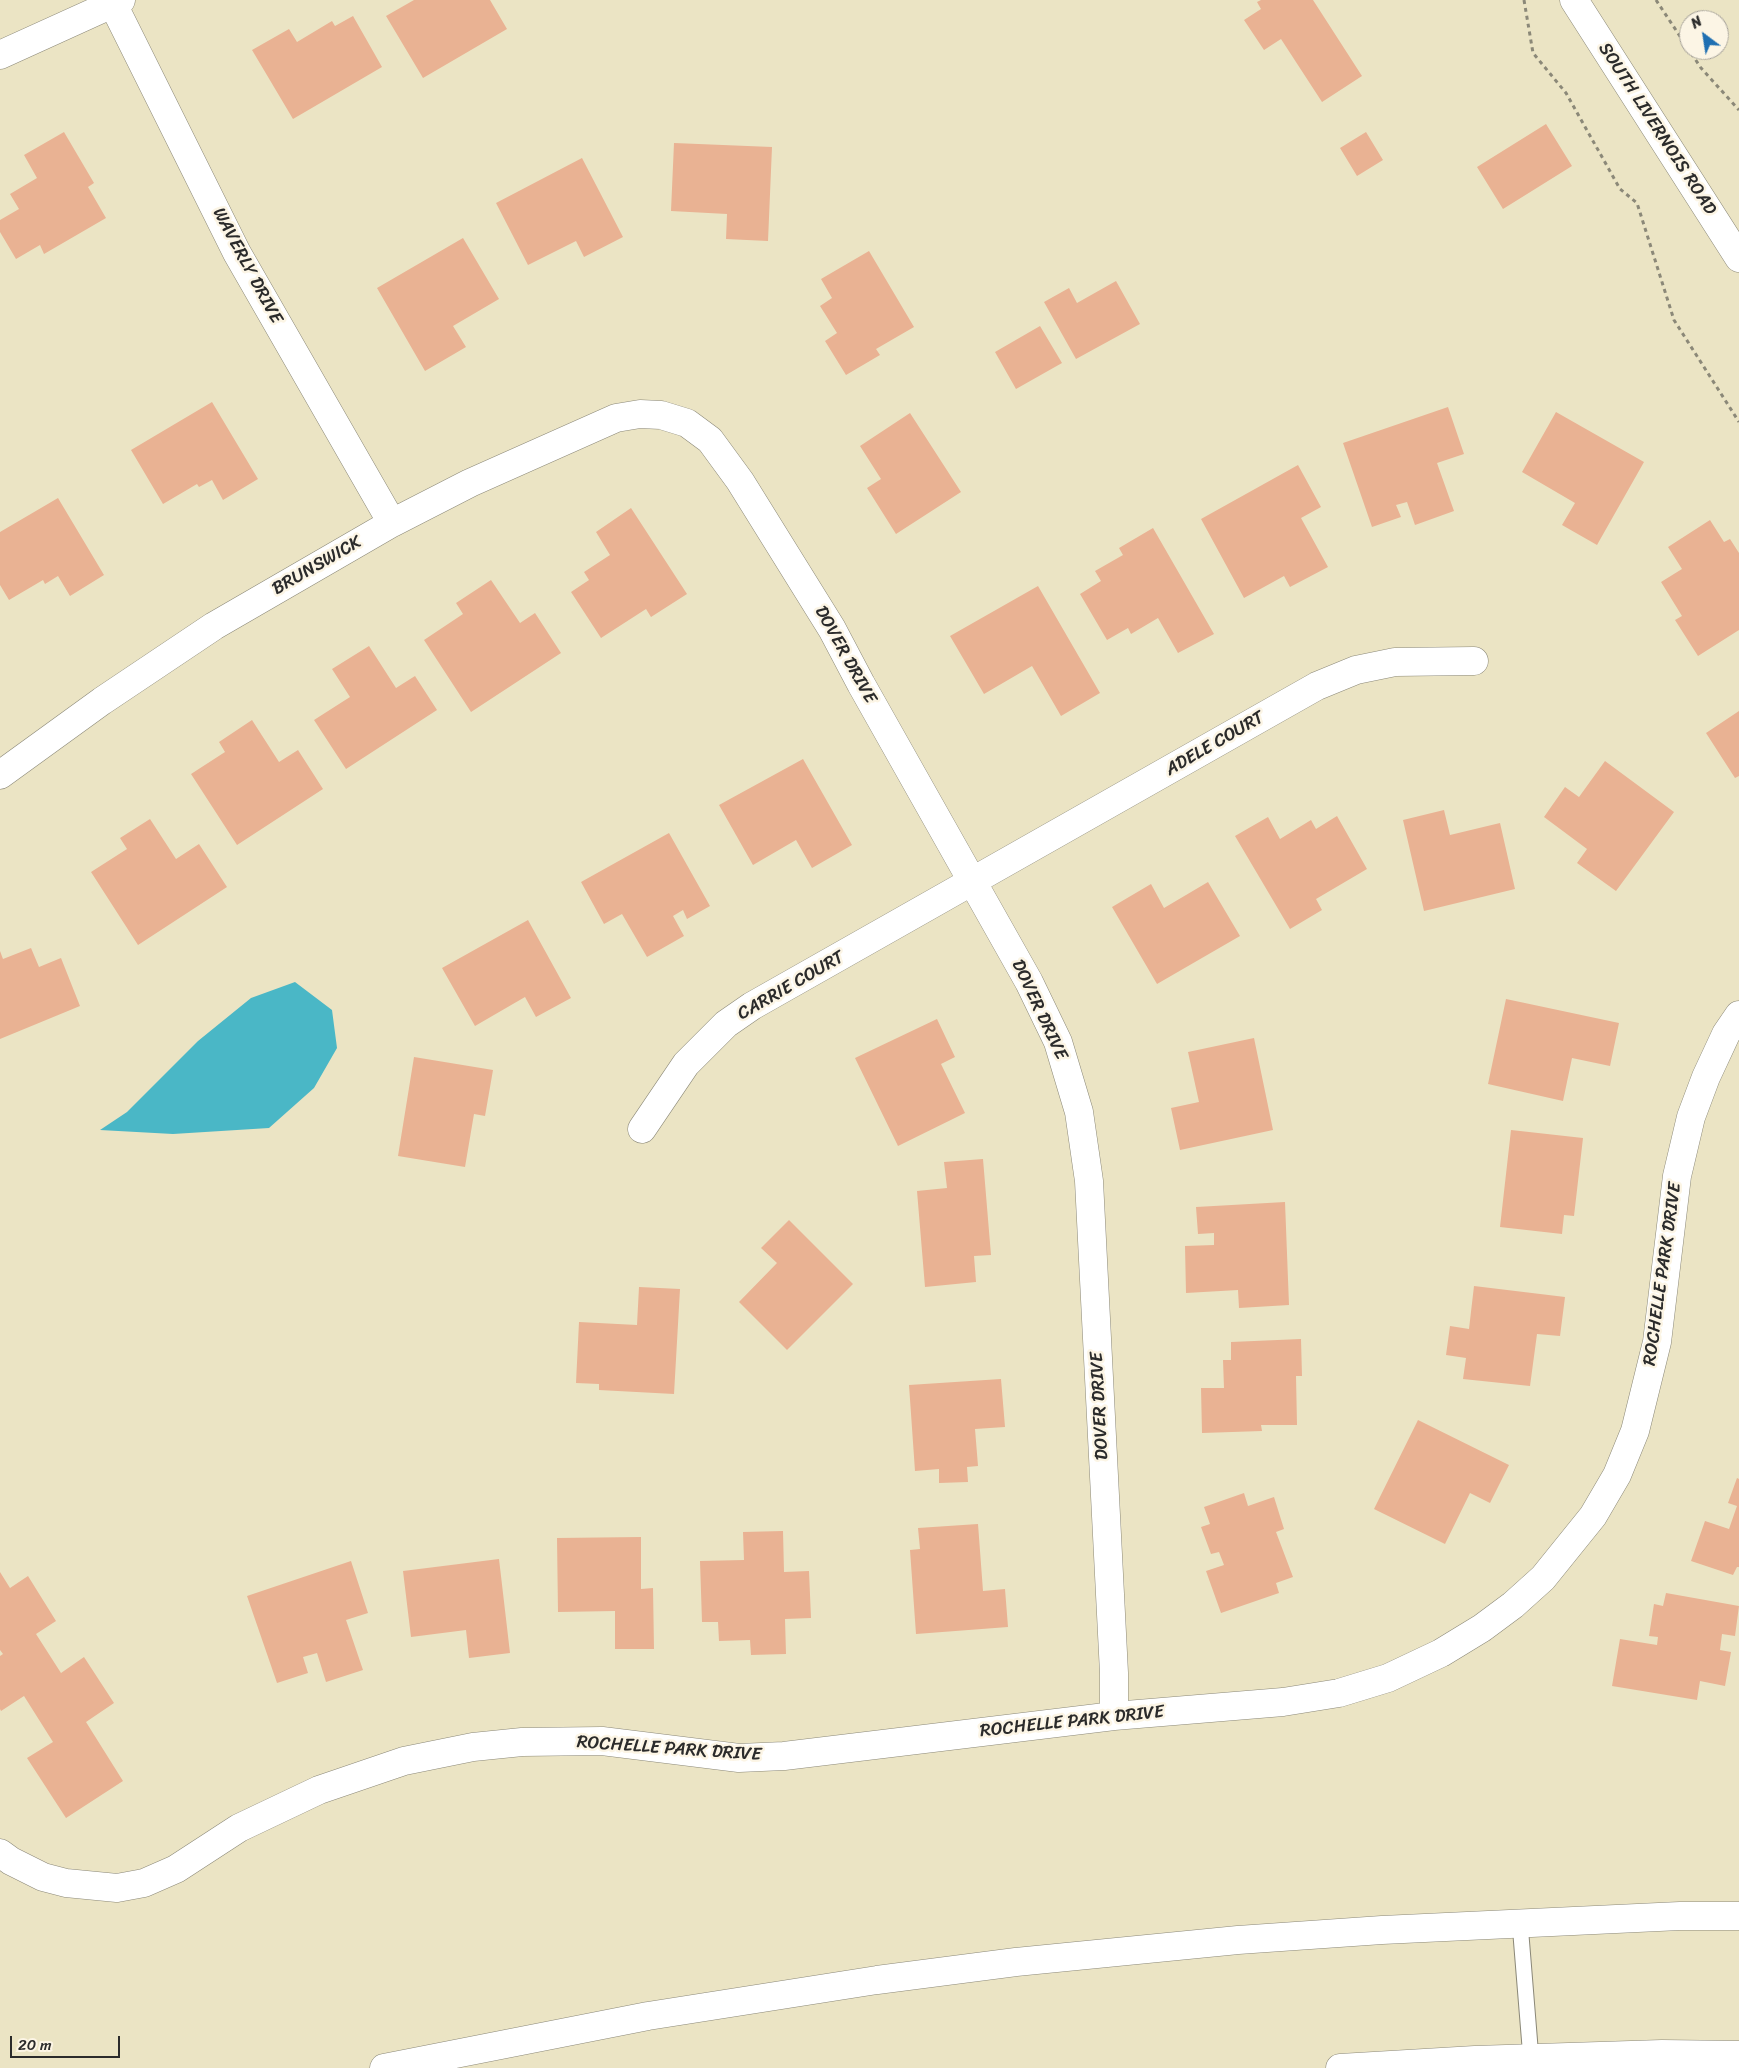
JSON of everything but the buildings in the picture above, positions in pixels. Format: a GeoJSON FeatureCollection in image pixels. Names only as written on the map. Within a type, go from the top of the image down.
{"type":"FeatureCollection","features":[{"type":"Feature","properties":{"kind":"main road","name":"SOUTH LIVERNOIS ROAD"},"geometry":{"type":"LineString","coordinates":[[1574,0],[1739,258]]}},
{"type":"Feature","properties":{"kind":"main road"},"geometry":{"type":"LineString","coordinates":[[0,55],[117,2]]}},
{"type":"Feature","properties":{"kind":"main road","name":"WAVERLY DRIVE"},"geometry":{"type":"LineString","coordinates":[[117,2],[238,253],[392,523]]}},
{"type":"Feature","properties":{"kind":"main road","name":"BRUNSWICK"},"geometry":{"type":"LineString","coordinates":[[0,775],[102,701],[214,626],[392,523],[470,483],[616,418],[640,414],[661,415]]}},
{"type":"Feature","properties":{"kind":"main road","name":"DOVER DRIVE"},"geometry":{"type":"LineString","coordinates":[[661,415],[687,423],[710,440],[727,461],[832,629],[1029,982],[1058,1042],[1079,1112],[1089,1181],[1114,1673],[1114,1716]]}},
{"type":"Feature","properties":{"kind":"main road","name":"ADELE COURT"},"geometry":{"type":"LineString","coordinates":[[973,882],[1318,686],[1356,670],[1395,662],[1474,661]]}},
{"type":"Feature","properties":{"kind":"main road","name":"CARRIE COURT"},"geometry":{"type":"LineString","coordinates":[[642,1129],[686,1064],[726,1024],[752,1006],[973,882]]}},
{"type":"Feature","properties":{"kind":"main road","name":"ROCHELLE PARK DRIVE"},"geometry":{"type":"LineString","coordinates":[[0,1853],[11,1861],[43,1877],[66,1883],[117,1888],[144,1883],[176,1869],[239,1828],[319,1790],[404,1761],[473,1747],[522,1742],[602,1741],[739,1758],[766,1756],[1114,1716],[1283,1702],[1339,1692],[1388,1678],[1441,1653],[1482,1628],[1513,1605],[1543,1578],[1593,1516],[1617,1476],[1636,1431],[1657,1342],[1677,1176],[1691,1117],[1726,1034],[1739,1015]]}},
{"type":"Feature","properties":{"kind":"main road"},"geometry":{"type":"LineString","coordinates":[[384,2068],[648,2016],[877,1980],[1016,1962],[1209,1943],[1520,1922],[1680,1916],[1739,1916]]}},
{"type":"Feature","properties":{"kind":"main road"},"geometry":{"type":"LineString","coordinates":[[1340,2068],[1662,2054],[1739,2054]]}},
{"type":"Feature","properties":{"kind":"lane"},"geometry":{"type":"LineString","coordinates":[[1520,1922],[1531,2059]]}},
{"type":"Feature","properties":{"kind":"path"},"geometry":{"type":"LineString","coordinates":[[1524,0],[1533,53],[1566,93],[1620,189],[1637,203],[1674,320],[1739,422]]}},
{"type":"Feature","properties":{"kind":"path"},"geometry":{"type":"LineString","coordinates":[[1656,0],[1701,68],[1739,110]]}},
{"type":"Feature","properties":{"kind":"water"},"geometry":{"type":"Polygon","coordinates":[[[295,982],[332,1010],[337,1048],[314,1088],[269,1128],[173,1134],[100,1130],[127,1112],[198,1041],[251,998],[295,982]]]}}]}
